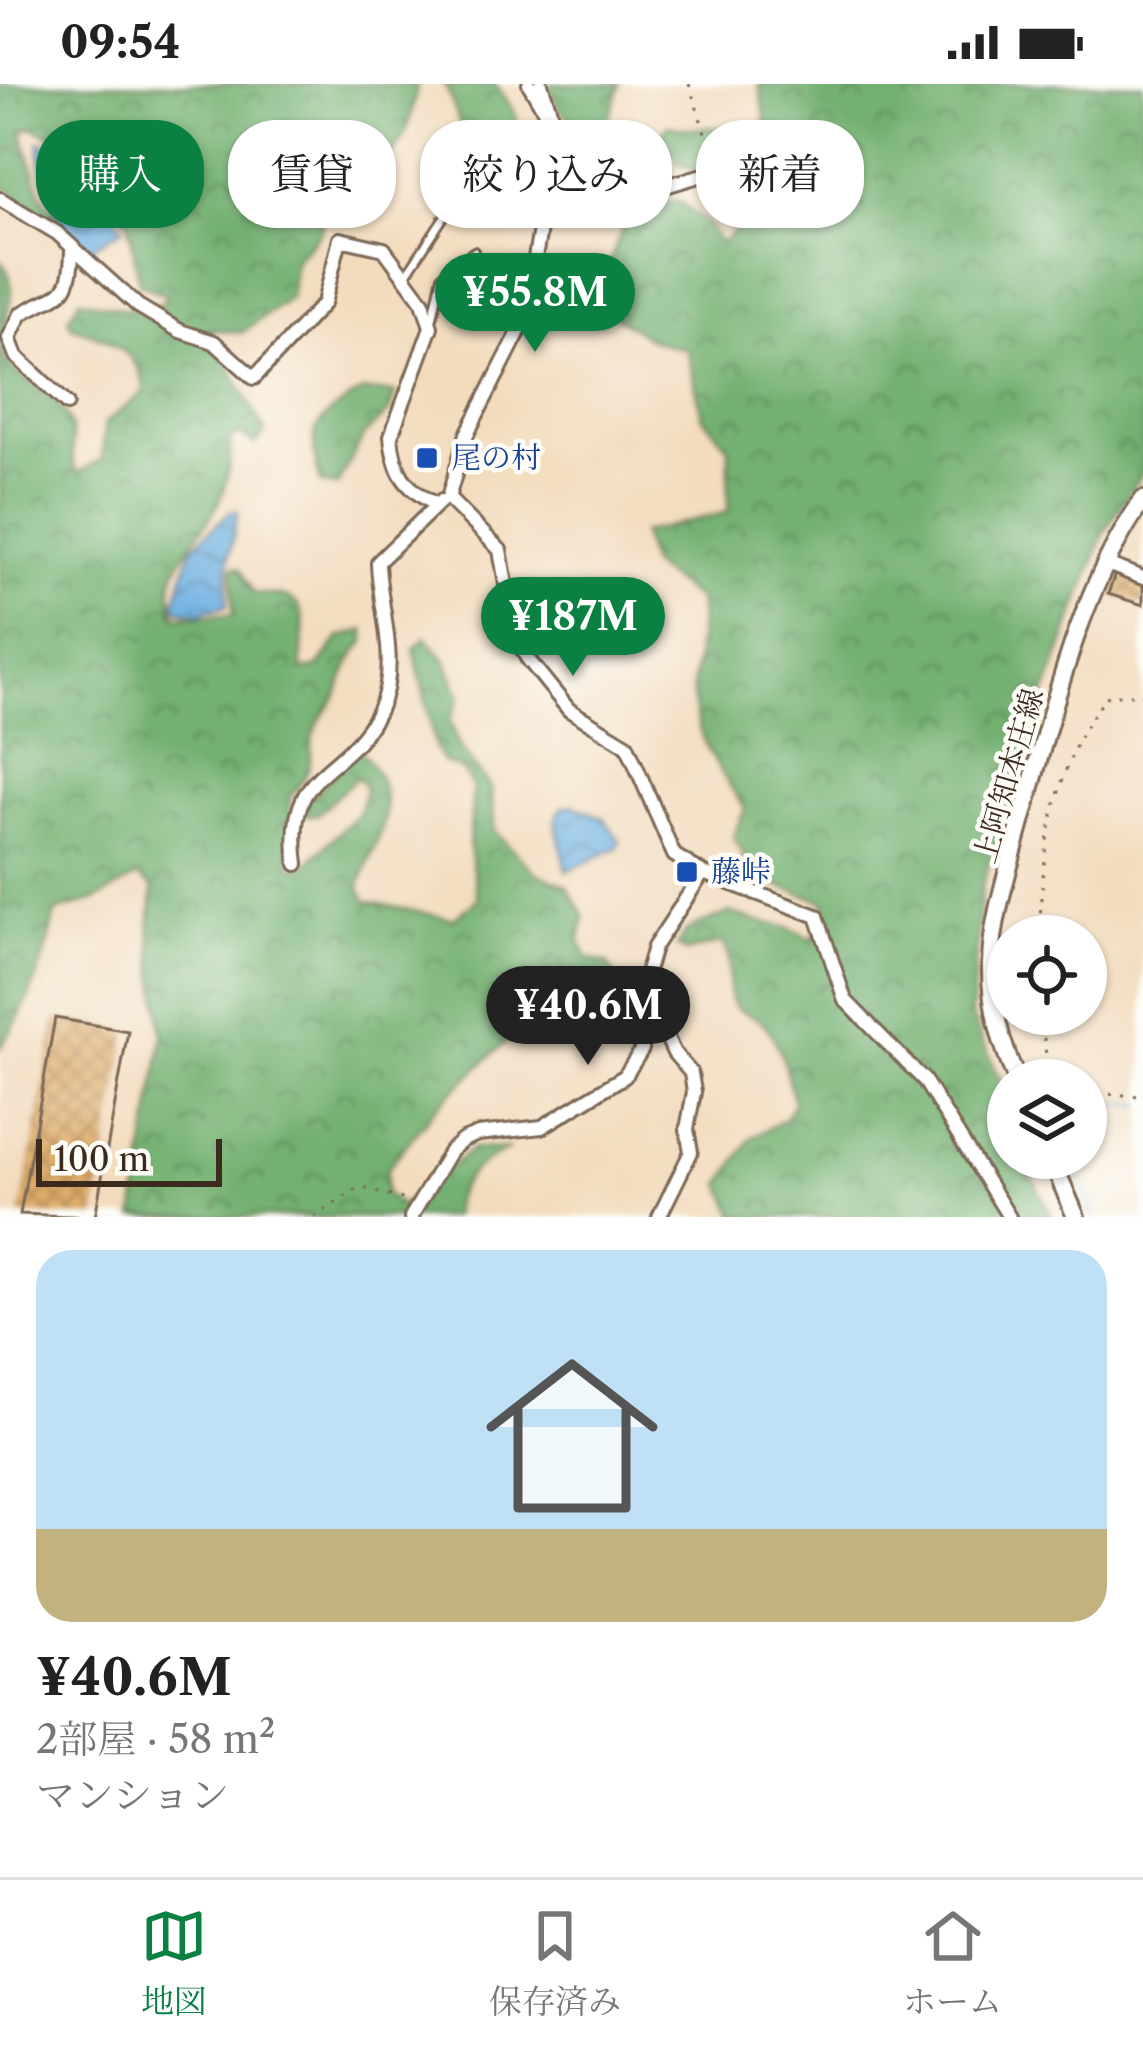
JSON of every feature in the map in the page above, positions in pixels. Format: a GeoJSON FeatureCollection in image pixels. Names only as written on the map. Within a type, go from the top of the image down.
{"type":"FeatureCollection","features":[{"type":"Feature","properties":{"kind":"main road","name":"上阿知本庄線"},"geometry":{"type":"LineString","coordinates":[[1009,1059],[997,1026],[991,961],[1028,800],[1107,564],[1143,500]]}},
{"type":"Feature","properties":{"kind":"main road"},"geometry":{"type":"LineString","coordinates":[[1060,1179],[1076,1217]]}},
{"type":"Feature","properties":{"kind":"street"},"geometry":{"type":"LineString","coordinates":[[529,84],[548,118]]}},
{"type":"Feature","properties":{"kind":"street"},"geometry":{"type":"LineString","coordinates":[[541,84],[548,118]]}},
{"type":"Feature","properties":{"kind":"street"},"geometry":{"type":"LineString","coordinates":[[0,199],[56,232],[138,306],[180,332],[214,342],[254,378],[328,295],[340,238],[384,249],[406,275],[431,327],[391,436],[398,474],[415,494],[441,501],[500,550],[515,634],[526,658],[569,710],[627,745],[666,846],[703,873],[817,916],[845,1000],[924,1080],[1009,1217]]}},
{"type":"Feature","properties":{"kind":"street"},"geometry":{"type":"LineString","coordinates":[[297,864],[293,832],[302,794],[382,706],[388,671],[378,562],[413,534],[441,501],[467,434],[524,322],[540,228]]}},
{"type":"Feature","properties":{"kind":"street"},"geometry":{"type":"LineString","coordinates":[[67,404],[16,356],[9,338],[20,314],[56,300],[66,289],[72,250]]}},
{"type":"Feature","properties":{"kind":"street"},"geometry":{"type":"LineString","coordinates":[[1107,564],[1143,578]]}},
{"type":"Feature","properties":{"kind":"street"},"geometry":{"type":"LineString","coordinates":[[414,1211],[463,1140],[542,1127],[626,1076],[642,1049],[638,1002],[663,930],[703,873]]}},
{"type":"Feature","properties":{"kind":"street"},"geometry":{"type":"LineString","coordinates":[[647,979],[650,1001],[669,1044],[691,1073],[694,1092],[687,1126],[691,1152],[659,1217]]}},
{"type":"Feature","properties":{"kind":"lane"},"geometry":{"type":"LineString","coordinates":[[406,275],[437,228]]}},
{"type":"Feature","properties":{"kind":"lane"},"geometry":{"type":"LineString","coordinates":[[431,327],[432,300],[442,276],[474,251]]}},
{"type":"Feature","properties":{"kind":"path"},"geometry":{"type":"LineString","coordinates":[[689,84],[701,120]]}},
{"type":"Feature","properties":{"kind":"path"},"geometry":{"type":"LineString","coordinates":[[1042,915],[1048,850],[1068,754],[1088,718],[1109,695],[1143,695]]}},
{"type":"Feature","properties":{"kind":"path"},"geometry":{"type":"LineString","coordinates":[[1028,800],[1059,808]]}},
{"type":"Feature","properties":{"kind":"path"},"geometry":{"type":"LineString","coordinates":[[1107,1094],[1143,1096]]}},
{"type":"Feature","properties":{"kind":"path"},"geometry":{"type":"LineString","coordinates":[[314,1217],[360,1187],[414,1211]]}},
{"type":"Feature","properties":{"kind":"green space"},"geometry":{"type":"Polygon","coordinates":[[[0,84],[417,84],[406,129],[396,148],[396,120],[228,120],[228,228],[321,228],[295,260],[290,298],[241,333],[209,329],[265,432],[255,444],[239,434],[230,438],[221,496],[177,568],[172,599],[176,616],[233,615],[232,567],[240,568],[254,594],[275,595],[298,606],[303,626],[302,670],[317,668],[340,637],[365,630],[365,642],[317,726],[305,777],[290,796],[290,866],[302,868],[360,812],[365,786],[357,777],[318,814],[307,815],[306,802],[358,748],[382,784],[385,800],[381,831],[359,887],[366,901],[453,919],[478,899],[469,847],[473,788],[462,769],[443,762],[436,749],[414,649],[426,637],[447,662],[460,697],[450,720],[458,744],[491,789],[495,832],[536,873],[567,886],[584,915],[580,942],[588,958],[607,963],[628,997],[624,1021],[615,1030],[588,1019],[583,988],[565,987],[437,1106],[387,1169],[386,1194],[401,1206],[473,1148],[509,1149],[470,1174],[458,1192],[452,1217],[134,1217],[163,1037],[150,931],[153,888],[138,876],[98,899],[55,912],[35,983],[0,1048],[0,260],[11,281],[3,351],[11,366],[65,414],[78,473],[102,459],[105,423],[144,392],[130,357],[109,341],[72,327],[68,318],[80,299],[124,309],[160,304],[167,296],[139,283],[130,228],[204,228],[204,120],[36,120],[36,129],[22,131],[36,179],[36,210],[0,184],[0,84]]]}},
{"type":"Feature","properties":{"kind":"green space"},"geometry":{"type":"Polygon","coordinates":[[[445,84],[496,84],[516,120],[458,120],[445,84]]]}},
{"type":"Feature","properties":{"kind":"green space"},"geometry":{"type":"Polygon","coordinates":[[[550,84],[620,84],[610,116],[603,120],[573,120],[554,100],[550,84]]]}},
{"type":"Feature","properties":{"kind":"green space"},"geometry":{"type":"Polygon","coordinates":[[[759,84],[1143,84],[1143,472],[1104,533],[1019,767],[982,887],[971,1015],[991,1059],[987,1059],[987,1179],[1033,1179],[1052,1217],[736,1217],[722,1184],[751,1138],[785,1119],[794,1103],[774,1039],[761,1021],[733,1004],[722,942],[686,952],[677,946],[687,930],[731,912],[792,930],[812,941],[826,902],[731,870],[745,857],[733,837],[745,809],[696,720],[698,600],[650,565],[641,533],[728,512],[729,447],[703,418],[687,350],[649,339],[594,302],[623,228],[672,228],[672,202],[679,201],[696,215],[696,228],[710,228],[721,244],[738,228],[864,228],[864,120],[765,120],[759,84]]]}},
{"type":"Feature","properties":{"kind":"green space"},"geometry":{"type":"Polygon","coordinates":[[[672,126],[696,128],[696,171],[678,163],[672,153],[672,126]]]}},
{"type":"Feature","properties":{"kind":"green space"},"geometry":{"type":"Polygon","coordinates":[[[363,391],[395,393],[389,412],[364,435],[337,486],[321,484],[314,449],[318,427],[363,391]]]}},
{"type":"Feature","properties":{"kind":"water"},"geometry":{"type":"Polygon","coordinates":[[[65,228],[123,228],[82,253],[65,228]]]}},
{"type":"Feature","properties":{"kind":"water"},"geometry":{"type":"Polygon","coordinates":[[[238,511],[228,563],[227,606],[200,613],[179,610],[175,603],[192,547],[230,512],[238,511]]]}},
{"type":"Feature","properties":{"kind":"water"},"geometry":{"type":"Polygon","coordinates":[[[573,805],[604,818],[620,841],[617,848],[567,871],[555,820],[563,807],[573,805]]]}},
{"type":"Feature","properties":{"kind":"building"},"geometry":{"type":"Polygon","coordinates":[[[1115,574],[1143,583],[1143,605],[1108,594],[1115,574]]]}},
{"type":"Feature","properties":{"kind":"building"},"geometry":{"type":"Polygon","coordinates":[[[55,1018],[128,1031],[95,1217],[20,1214],[55,1018]]]}},
{"type":"Feature","properties":{"kind":"waterway"},"geometry":{"type":"LineString","coordinates":[[1107,1103],[1143,1105]]}},
{"type":"Feature","properties":{"kind":"waterway"},"geometry":{"type":"LineString","coordinates":[[1080,1179],[1095,1217]]}},
{"type":"Feature","properties":{"kind":"place","name":"尾の村"},"geometry":{"type":"Point","coordinates":[427,458]}},
{"type":"Feature","properties":{"kind":"place","name":"藤峠"},"geometry":{"type":"Point","coordinates":[687,872]}}]}
